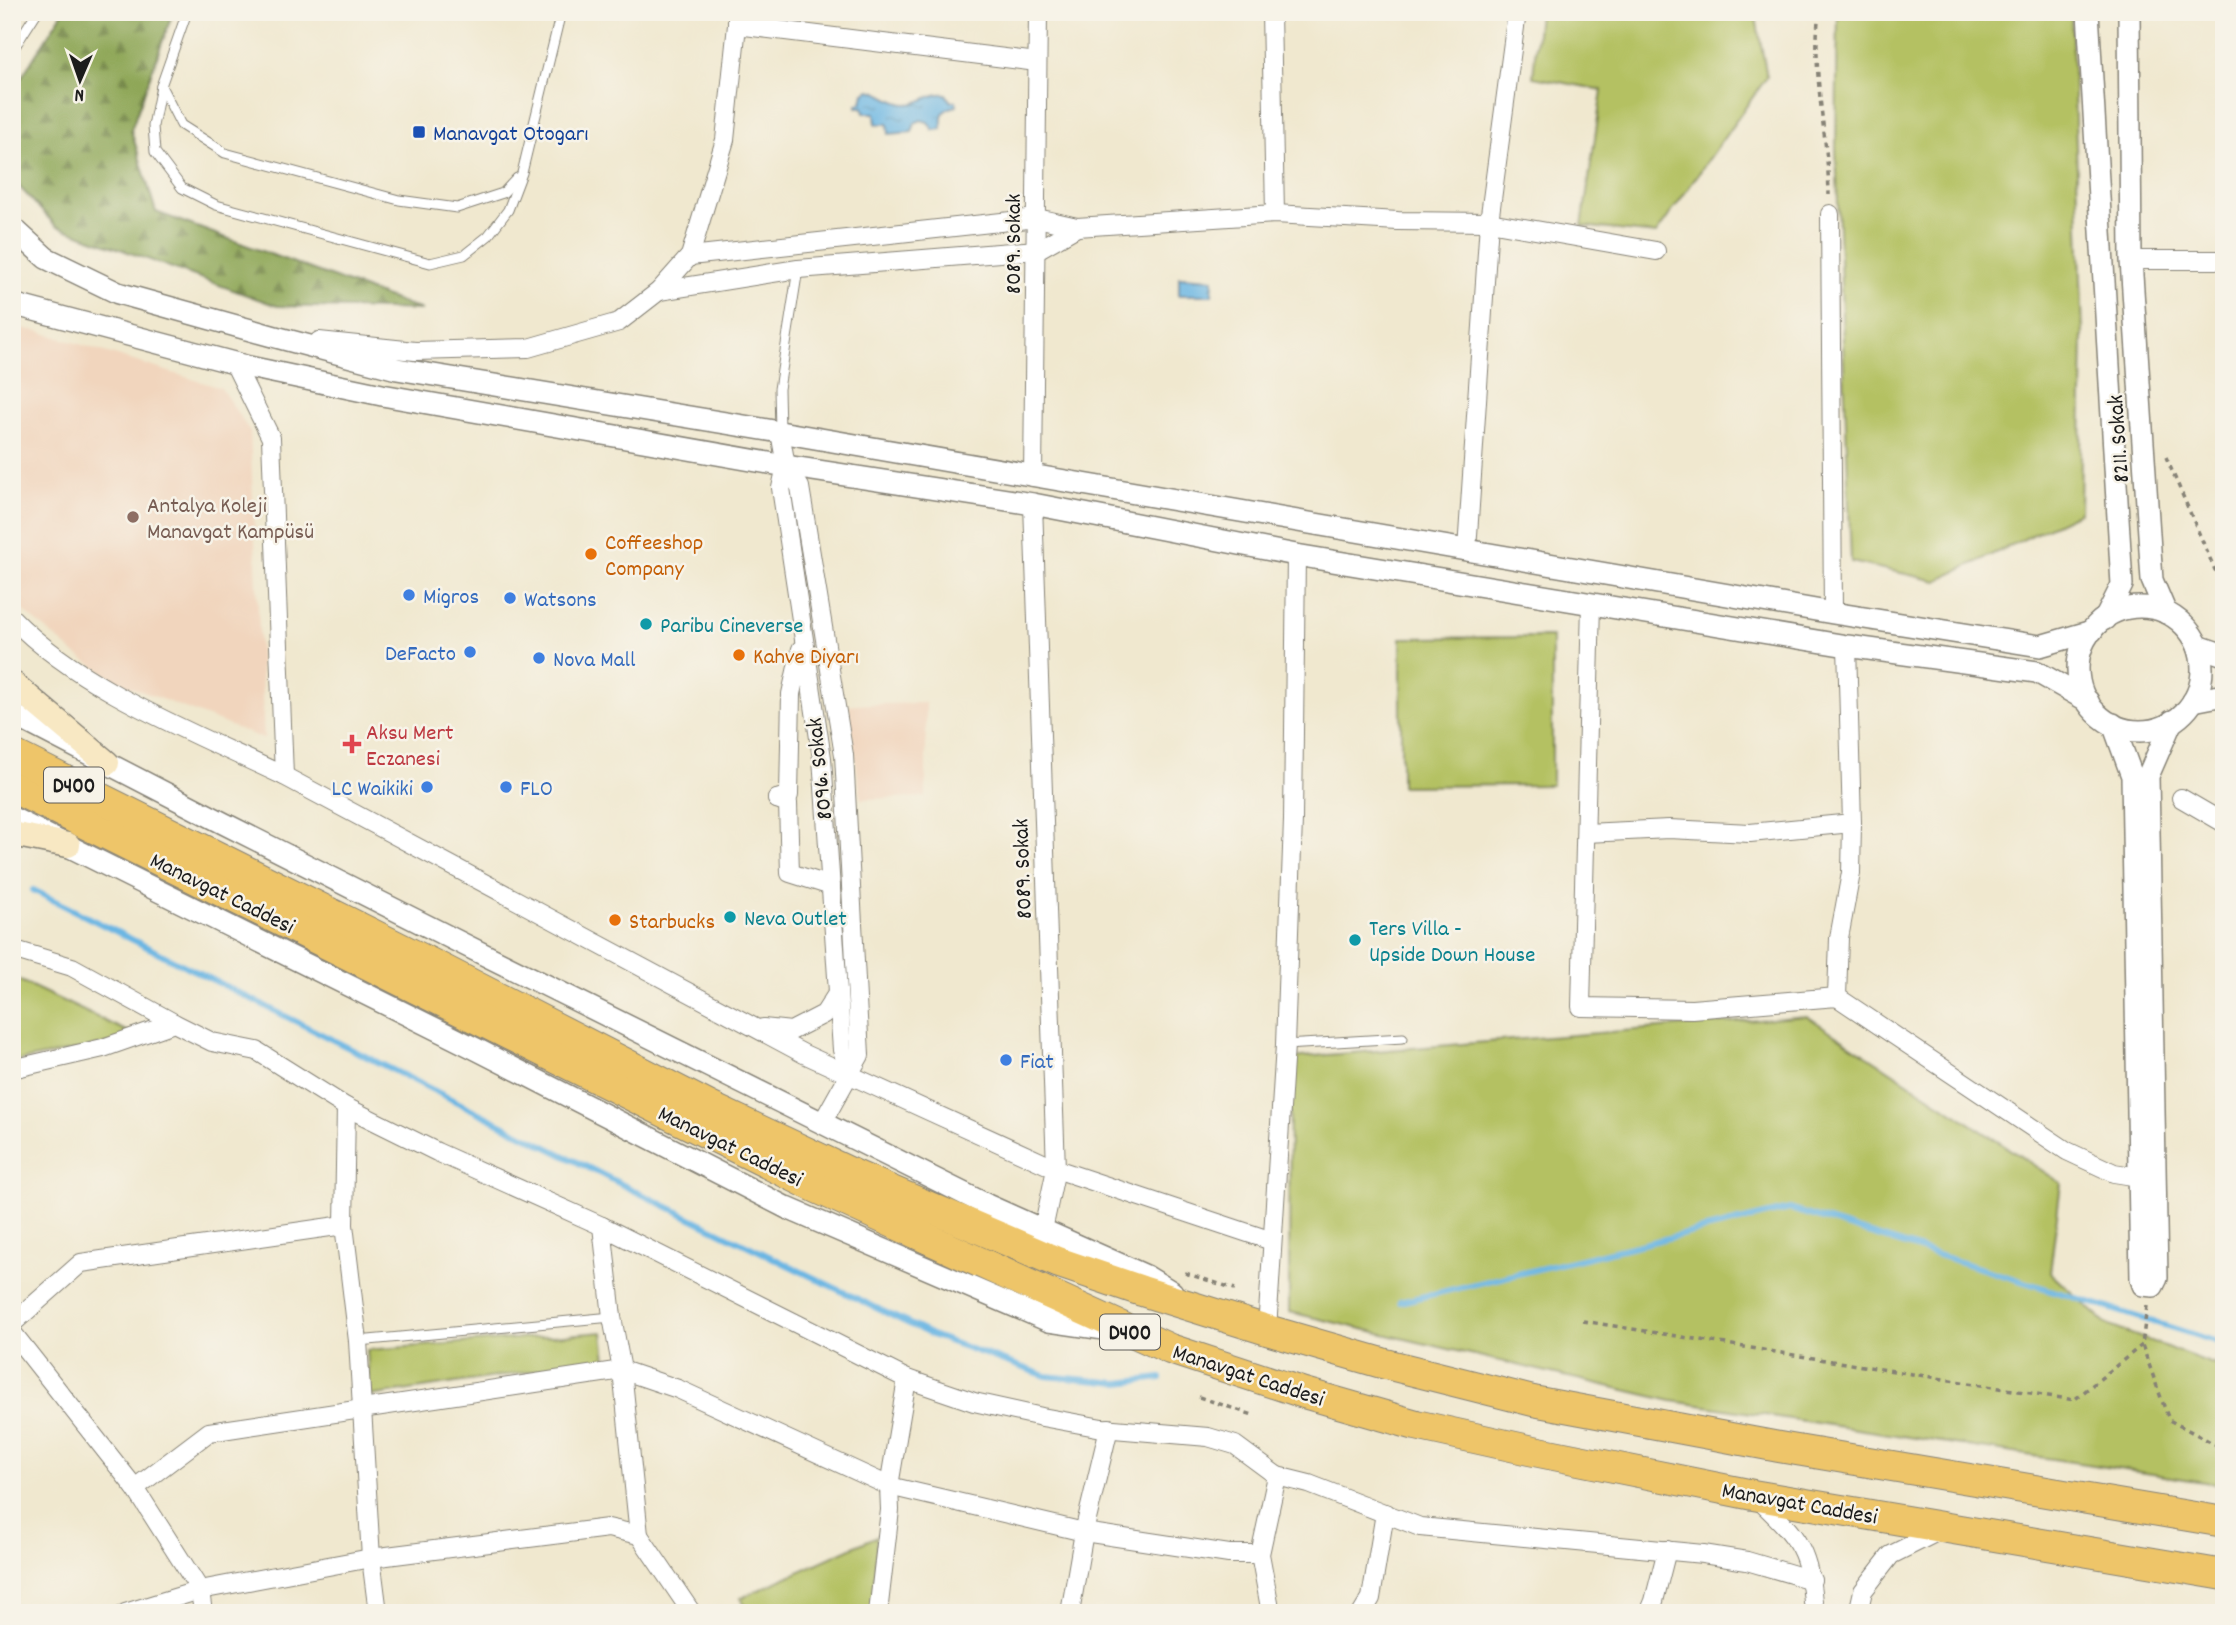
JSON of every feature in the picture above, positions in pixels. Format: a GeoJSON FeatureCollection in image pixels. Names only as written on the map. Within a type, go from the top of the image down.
{"type":"FeatureCollection","features":[{"type":"Feature","properties":{"kind":"highway","name":"Manavgat Caddesi"},"geometry":{"type":"LineString","coordinates":[[12,754],[440,968],[710,1107],[857,1176],[1057,1262],[1266,1330],[1533,1401],[1779,1447],[2224,1522]]}},
{"type":"Feature","properties":{"kind":"highway","name":"Manavgat Caddesi"},"geometry":{"type":"LineString","coordinates":[[12,787],[817,1188],[1170,1349],[1304,1393],[1416,1425],[1753,1495],[2224,1575]]}},
{"type":"Feature","properties":{"kind":"main road"},"geometry":{"type":"LineString","coordinates":[[12,683],[107,763]]}},
{"type":"Feature","properties":{"kind":"main road"},"geometry":{"type":"LineString","coordinates":[[12,834],[68,845]]}},
{"type":"Feature","properties":{"kind":"street","name":"8089. Sokak"},"geometry":{"type":"LineString","coordinates":[[1033,477],[1038,12]]}},
{"type":"Feature","properties":{"kind":"street"},"geometry":{"type":"LineString","coordinates":[[1271,12],[1275,214]]}},
{"type":"Feature","properties":{"kind":"street"},"geometry":{"type":"LineString","coordinates":[[1466,550],[1489,222],[1517,12]]}},
{"type":"Feature","properties":{"kind":"street"},"geometry":{"type":"LineString","coordinates":[[12,227],[46,258],[118,293],[397,369],[2040,646],[2098,625],[2114,612],[2134,607],[2156,608],[2176,617],[2191,632],[2201,652],[2203,673],[2198,694],[2185,712],[2172,721],[2148,730],[2128,730],[2113,724],[2095,711],[2084,695],[2078,676],[2079,657],[2086,639],[2098,625],[2122,584],[2088,12]]}},
{"type":"Feature","properties":{"kind":"street","name":"8211. Sokak"},"geometry":{"type":"LineString","coordinates":[[2129,12],[2131,260],[2152,580],[2166,613]]}},
{"type":"Feature","properties":{"kind":"street"},"geometry":{"type":"LineString","coordinates":[[272,336],[415,351],[528,348],[619,322],[659,290],[690,256],[725,141],[737,19],[1037,62]]}},
{"type":"Feature","properties":{"kind":"street"},"geometry":{"type":"LineString","coordinates":[[690,256],[1037,218],[1077,227],[1275,214],[1398,221],[1489,222],[1656,251]]}},
{"type":"Feature","properties":{"kind":"street"},"geometry":{"type":"LineString","coordinates":[[1830,214],[1833,612]]}},
{"type":"Feature","properties":{"kind":"street"},"geometry":{"type":"LineString","coordinates":[[659,290],[799,269],[1037,250],[1077,227]]}},
{"type":"Feature","properties":{"kind":"street"},"geometry":{"type":"LineString","coordinates":[[2131,260],[2224,261]]}},
{"type":"Feature","properties":{"kind":"street"},"geometry":{"type":"LineString","coordinates":[[12,304],[234,363],[382,395],[786,466],[1033,504],[1296,555],[1847,646],[2037,672],[2088,701]]}},
{"type":"Feature","properties":{"kind":"street"},"geometry":{"type":"LineString","coordinates":[[234,363],[271,438],[284,776]]}},
{"type":"Feature","properties":{"kind":"street","name":"8096. Sokak"},"geometry":{"type":"LineString","coordinates":[[780,432],[786,466],[781,488],[822,758],[842,1050],[849,1073]]}},
{"type":"Feature","properties":{"kind":"street","name":"8096. Sokak"},"geometry":{"type":"LineString","coordinates":[[786,466],[800,487],[844,755],[860,1055],[822,1123]]}},
{"type":"Feature","properties":{"kind":"street","name":"8089. Sokak"},"geometry":{"type":"LineString","coordinates":[[1033,504],[1056,1169],[1043,1230]]}},
{"type":"Feature","properties":{"kind":"street"},"geometry":{"type":"LineString","coordinates":[[1266,1330],[1285,1045],[1293,820],[1296,555]]}},
{"type":"Feature","properties":{"kind":"street"},"geometry":{"type":"LineString","coordinates":[[1591,603],[1581,1007],[1692,1009],[1837,997],[2067,1151],[2114,1173],[2139,1177]]}},
{"type":"Feature","properties":{"kind":"street"},"geometry":{"type":"LineString","coordinates":[[12,618],[68,665],[110,691],[284,776],[804,1054],[1056,1169],[1272,1241]]}},
{"type":"Feature","properties":{"kind":"street"},"geometry":{"type":"LineString","coordinates":[[804,639],[791,694],[789,795],[777,799],[788,803],[790,873],[831,886]]}},
{"type":"Feature","properties":{"kind":"street"},"geometry":{"type":"LineString","coordinates":[[1837,997],[1839,938],[1851,873],[1847,646]]}},
{"type":"Feature","properties":{"kind":"street"},"geometry":{"type":"LineString","coordinates":[[2198,646],[2224,655]]}},
{"type":"Feature","properties":{"kind":"street"},"geometry":{"type":"LineString","coordinates":[[2193,701],[2224,695]]}},
{"type":"Feature","properties":{"kind":"street"},"geometry":{"type":"LineString","coordinates":[[12,714],[457,941],[987,1206],[1146,1276],[1200,1309]]}},
{"type":"Feature","properties":{"kind":"street"},"geometry":{"type":"LineString","coordinates":[[2113,724],[2132,776],[2141,1279],[2143,1285],[2149,1287],[2153,1286],[2157,1278],[2148,776],[2172,721]]}},
{"type":"Feature","properties":{"kind":"street"},"geometry":{"type":"LineString","coordinates":[[2181,798],[2224,823]]}},
{"type":"Feature","properties":{"kind":"street"},"geometry":{"type":"LineString","coordinates":[[12,818],[476,1049],[787,1208],[1048,1321],[1132,1333]]}},
{"type":"Feature","properties":{"kind":"street"},"geometry":{"type":"LineString","coordinates":[[1586,833],[1669,829],[1750,833],[1852,823]]}},
{"type":"Feature","properties":{"kind":"street"},"geometry":{"type":"LineString","coordinates":[[12,949],[72,967],[212,1042],[257,1051],[345,1107],[602,1226],[907,1379],[975,1402],[1042,1418],[1109,1428],[1208,1437],[1235,1445],[1277,1476],[1309,1484],[1420,1527],[1703,1554],[1747,1562],[1812,1580]]}},
{"type":"Feature","properties":{"kind":"street"},"geometry":{"type":"LineString","coordinates":[[756,1028],[792,1031],[824,1014],[838,992]]}},
{"type":"Feature","properties":{"kind":"street"},"geometry":{"type":"LineString","coordinates":[[12,1069],[103,1048],[174,1023]]}},
{"type":"Feature","properties":{"kind":"street"},"geometry":{"type":"LineString","coordinates":[[345,1107],[344,1225],[358,1341],[378,1613]]}},
{"type":"Feature","properties":{"kind":"street"},"geometry":{"type":"LineString","coordinates":[[12,1324],[81,1263],[344,1225]]}},
{"type":"Feature","properties":{"kind":"street"},"geometry":{"type":"LineString","coordinates":[[602,1226],[612,1317],[622,1370],[639,1535],[692,1613]]}},
{"type":"Feature","properties":{"kind":"street"},"geometry":{"type":"LineString","coordinates":[[12,1332],[135,1488],[200,1590],[203,1613]]}},
{"type":"Feature","properties":{"kind":"street"},"geometry":{"type":"LineString","coordinates":[[135,1488],[209,1432],[622,1370],[678,1389],[889,1486],[1084,1532],[1229,1554],[1260,1554]]}},
{"type":"Feature","properties":{"kind":"street"},"geometry":{"type":"LineString","coordinates":[[878,1613],[890,1510],[889,1486],[907,1379]]}},
{"type":"Feature","properties":{"kind":"street"},"geometry":{"type":"LineString","coordinates":[[1070,1613],[1084,1532],[1109,1428]]}},
{"type":"Feature","properties":{"kind":"street"},"geometry":{"type":"LineString","coordinates":[[1271,1613],[1260,1554],[1277,1476]]}},
{"type":"Feature","properties":{"kind":"street"},"geometry":{"type":"LineString","coordinates":[[1753,1495],[1791,1530],[1804,1553],[1812,1580],[1814,1613]]}},
{"type":"Feature","properties":{"kind":"street"},"geometry":{"type":"LineString","coordinates":[[1362,1613],[1371,1598],[1385,1514]]}},
{"type":"Feature","properties":{"kind":"street"},"geometry":{"type":"LineString","coordinates":[[125,1613],[200,1590],[372,1558],[608,1528],[639,1535]]}},
{"type":"Feature","properties":{"kind":"street"},"geometry":{"type":"LineString","coordinates":[[1858,1613],[1863,1591],[1891,1555],[1945,1528]]}},
{"type":"Feature","properties":{"kind":"street"},"geometry":{"type":"LineString","coordinates":[[1649,1613],[1667,1550]]}},
{"type":"Feature","properties":{"kind":"lane"},"geometry":{"type":"LineString","coordinates":[[12,51],[37,12]]}},
{"type":"Feature","properties":{"kind":"lane"},"geometry":{"type":"LineString","coordinates":[[187,12],[161,86],[153,126],[155,152],[182,188],[216,205],[430,263],[464,255],[488,236],[509,211],[522,173],[561,12]]}},
{"type":"Feature","properties":{"kind":"lane"},"geometry":{"type":"LineString","coordinates":[[161,86],[180,125],[225,153],[399,200],[457,208],[503,193],[522,173]]}},
{"type":"Feature","properties":{"kind":"lane"},"geometry":{"type":"LineString","coordinates":[[780,432],[779,389],[799,269]]}},
{"type":"Feature","properties":{"kind":"lane"},"geometry":{"type":"LineString","coordinates":[[1285,1045],[1404,1038]]}},
{"type":"Feature","properties":{"kind":"lane"},"geometry":{"type":"LineString","coordinates":[[358,1341],[612,1317]]}},
{"type":"Feature","properties":{"kind":"path"},"geometry":{"type":"LineString","coordinates":[[1819,12],[1818,70],[1829,168],[1830,214]]}},
{"type":"Feature","properties":{"kind":"path"},"geometry":{"type":"LineString","coordinates":[[2162,446],[2215,570],[2224,575]]}},
{"type":"Feature","properties":{"kind":"path"},"geometry":{"type":"LineString","coordinates":[[1185,1273],[1235,1289]]}},
{"type":"Feature","properties":{"kind":"path"},"geometry":{"type":"LineString","coordinates":[[2149,1287],[2142,1345],[2169,1420],[2224,1449]]}},
{"type":"Feature","properties":{"kind":"path"},"geometry":{"type":"LineString","coordinates":[[1583,1321],[2074,1400],[2142,1345]]}},
{"type":"Feature","properties":{"kind":"path"},"geometry":{"type":"LineString","coordinates":[[1199,1396],[1253,1415]]}},
{"type":"Feature","properties":{"kind":"shaded area","name":"Antalya Koleji Manavgat Kampüsü"},"geometry":{"type":"Polygon","coordinates":[[[12,326],[37,331],[221,388],[250,432],[264,739],[118,682],[74,653],[12,601],[12,326]]]}},
{"type":"Feature","properties":{"kind":"shaded area"},"geometry":{"type":"Polygon","coordinates":[[[926,703],[926,797],[861,799],[848,705],[926,703]]]}},
{"type":"Feature","properties":{"kind":"green space"},"geometry":{"type":"Polygon","coordinates":[[[63,12],[173,12],[131,130],[156,212],[422,310],[277,306],[56,226],[12,179],[12,92],[63,12]]]}},
{"type":"Feature","properties":{"kind":"green space"},"geometry":{"type":"Polygon","coordinates":[[[1539,12],[1755,12],[1767,77],[1656,234],[1582,226],[1602,90],[1533,77],[1539,12]]]}},
{"type":"Feature","properties":{"kind":"green space"},"geometry":{"type":"Polygon","coordinates":[[[1838,12],[2071,12],[2083,334],[2080,512],[1937,581],[1851,562],[1836,148],[1838,12]]]}},
{"type":"Feature","properties":{"kind":"green space"},"geometry":{"type":"Polygon","coordinates":[[[1552,637],[1552,785],[1401,786],[1401,638],[1552,637]]]}},
{"type":"Feature","properties":{"kind":"green space"},"geometry":{"type":"Polygon","coordinates":[[[12,977],[141,1038],[12,1062],[12,977]]]}},
{"type":"Feature","properties":{"kind":"green space"},"geometry":{"type":"Polygon","coordinates":[[[1807,1016],[2061,1183],[2050,1273],[2109,1326],[2224,1368],[2224,1485],[1672,1401],[1289,1312],[1290,1058],[1807,1016]]]}},
{"type":"Feature","properties":{"kind":"green space"},"geometry":{"type":"Polygon","coordinates":[[[603,1332],[606,1360],[370,1396],[367,1350],[603,1332]]]}},
{"type":"Feature","properties":{"kind":"green space"},"geometry":{"type":"Polygon","coordinates":[[[877,1536],[872,1613],[750,1613],[741,1598],[877,1536]]]}},
{"type":"Feature","properties":{"kind":"water"},"geometry":{"type":"Polygon","coordinates":[[[870,90],[907,104],[946,94],[950,101],[956,101],[957,106],[943,113],[942,129],[933,130],[928,122],[921,120],[915,123],[912,132],[889,134],[888,124],[876,124],[875,113],[864,113],[863,107],[857,107],[857,104],[862,103],[864,93],[870,90]]]}},
{"type":"Feature","properties":{"kind":"water"},"geometry":{"type":"Polygon","coordinates":[[[1179,277],[1213,279],[1212,295],[1179,295],[1179,277]]]}},
{"type":"Feature","properties":{"kind":"waterway"},"geometry":{"type":"LineString","coordinates":[[33,890],[633,1190],[934,1336],[1046,1376],[1119,1383],[1161,1378]]}},
{"type":"Feature","properties":{"kind":"waterway"},"geometry":{"type":"LineString","coordinates":[[1400,1302],[1790,1209],[2224,1344]]}},
{"type":"Feature","properties":{"kind":"place","name":"Manavgat Otogarı"},"geometry":{"type":"Point","coordinates":[419,132]}},
{"type":"Feature","properties":{"kind":"place","name":"Antalya Koleji Manavgat Kampüsü"},"geometry":{"type":"Point","coordinates":[133,517]}},
{"type":"Feature","properties":{"kind":"place","name":"Coffeeshop Company"},"geometry":{"type":"Point","coordinates":[591,554]}},
{"type":"Feature","properties":{"kind":"place","name":"Migros"},"geometry":{"type":"Point","coordinates":[409,595]}},
{"type":"Feature","properties":{"kind":"place","name":"Watsons"},"geometry":{"type":"Point","coordinates":[510,598]}},
{"type":"Feature","properties":{"kind":"place","name":"Paribu Cineverse"},"geometry":{"type":"Point","coordinates":[646,624]}},
{"type":"Feature","properties":{"kind":"place","name":"DeFacto"},"geometry":{"type":"Point","coordinates":[470,652]}},
{"type":"Feature","properties":{"kind":"place","name":"Kahve Diyarı"},"geometry":{"type":"Point","coordinates":[739,655]}},
{"type":"Feature","properties":{"kind":"place","name":"Nova Mall"},"geometry":{"type":"Point","coordinates":[539,658]}},
{"type":"Feature","properties":{"kind":"place","name":"Aksu Mert Eczanesi"},"geometry":{"type":"Point","coordinates":[352,744]}},
{"type":"Feature","properties":{"kind":"place","name":"LC Waikiki"},"geometry":{"type":"Point","coordinates":[427,787]}},
{"type":"Feature","properties":{"kind":"place","name":"FLO"},"geometry":{"type":"Point","coordinates":[506,787]}},
{"type":"Feature","properties":{"kind":"place","name":"Neva Outlet"},"geometry":{"type":"Point","coordinates":[730,917]}},
{"type":"Feature","properties":{"kind":"place","name":"Starbucks"},"geometry":{"type":"Point","coordinates":[615,920]}},
{"type":"Feature","properties":{"kind":"place","name":"Ters Villa - Upside Down House"},"geometry":{"type":"Point","coordinates":[1355,940]}},
{"type":"Feature","properties":{"kind":"place","name":"Fiat"},"geometry":{"type":"Point","coordinates":[1006,1060]}}]}
